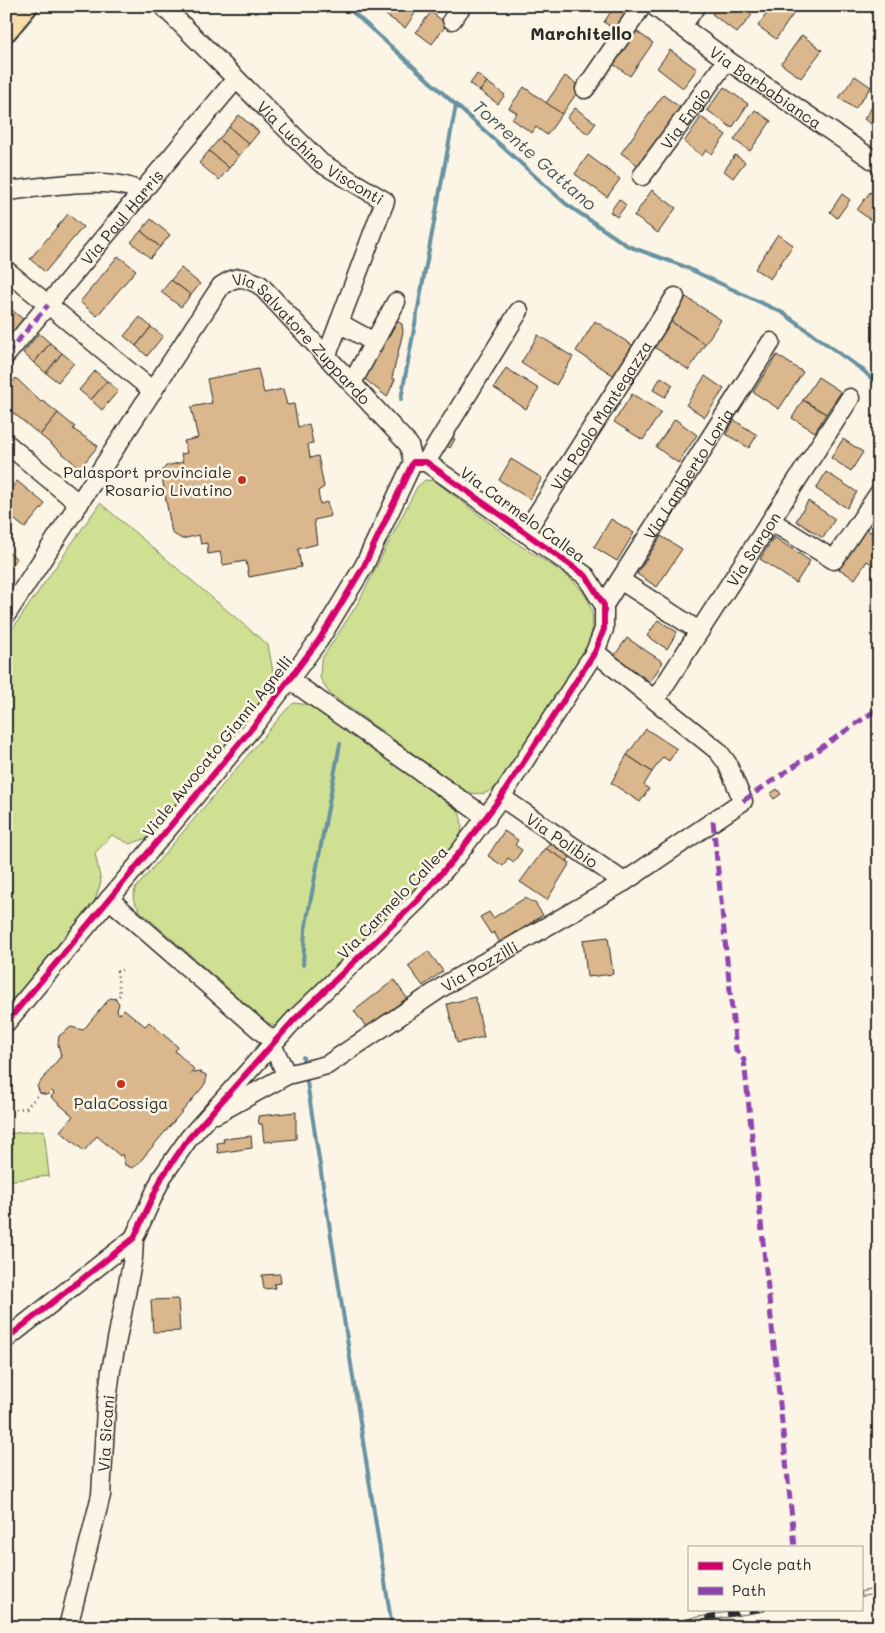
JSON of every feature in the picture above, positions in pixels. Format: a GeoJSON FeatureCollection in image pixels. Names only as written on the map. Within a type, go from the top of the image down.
{"type":"FeatureCollection","features":[{"type":"Feature","properties":{"kind":"main road"},"geometry":{"type":"LineString","coordinates":[[6,30],[26,6]]}},
{"type":"Feature","properties":{"kind":"street","name":"Via Luchino Visconti"},"geometry":{"type":"LineString","coordinates":[[163,6],[321,163],[385,201],[328,355]]}},
{"type":"Feature","properties":{"kind":"street"},"geometry":{"type":"LineString","coordinates":[[584,89],[642,6]]}},
{"type":"Feature","properties":{"kind":"street","name":"Via Barbabianca"},"geometry":{"type":"LineString","coordinates":[[654,6],[726,60],[879,164]]}},
{"type":"Feature","properties":{"kind":"street"},"geometry":{"type":"LineString","coordinates":[[682,26],[696,6]]}},
{"type":"Feature","properties":{"kind":"street","name":"Via Engio"},"geometry":{"type":"LineString","coordinates":[[642,176],[726,60]]}},
{"type":"Feature","properties":{"kind":"street","name":"Via Paul Harris"},"geometry":{"type":"LineString","coordinates":[[6,355],[236,79]]}},
{"type":"Feature","properties":{"kind":"street"},"geometry":{"type":"LineString","coordinates":[[6,191],[113,182],[134,188],[142,193]]}},
{"type":"Feature","properties":{"kind":"street"},"geometry":{"type":"LineString","coordinates":[[6,270],[152,391]]}},
{"type":"Feature","properties":{"kind":"street","name":"Via Salvatore Zuppardo"},"geometry":{"type":"LineString","coordinates":[[6,615],[221,286],[232,279],[245,277],[260,285],[328,355],[409,445],[420,462]]}},
{"type":"Feature","properties":{"kind":"street","name":"Via Paolo Mantegazza"},"geometry":{"type":"LineString","coordinates":[[525,533],[675,297]]}},
{"type":"Feature","properties":{"kind":"street"},"geometry":{"type":"LineString","coordinates":[[352,383],[396,302]]}},
{"type":"Feature","properties":{"kind":"street","name":"Viale Avvocato Gianni Agnelli"},"geometry":{"type":"LineString","coordinates":[[6,1023],[290,680],[319,640],[364,566],[420,462],[519,311]]}},
{"type":"Feature","properties":{"kind":"street"},"geometry":{"type":"LineString","coordinates":[[339,323],[374,342]]}},
{"type":"Feature","properties":{"kind":"street","name":"Via Lamberto Loria"},"geometry":{"type":"LineString","coordinates":[[604,605],[771,342]]}},
{"type":"Feature","properties":{"kind":"street","name":"Via Sargon"},"geometry":{"type":"LineString","coordinates":[[655,700],[850,398]]}},
{"type":"Feature","properties":{"kind":"street"},"geometry":{"type":"LineString","coordinates":[[6,443],[79,504]]}},
{"type":"Feature","properties":{"kind":"street","name":"Via Carmelo Callea"},"geometry":{"type":"LineString","coordinates":[[8,1333],[134,1238],[162,1177],[189,1138],[319,994],[418,900],[487,818],[595,652],[604,629],[604,605],[586,576],[420,462]]}},
{"type":"Feature","properties":{"kind":"street"},"geometry":{"type":"LineString","coordinates":[[771,521],[834,560],[879,492]]}},
{"type":"Feature","properties":{"kind":"street"},"geometry":{"type":"LineString","coordinates":[[620,580],[699,631]]}},
{"type":"Feature","properties":{"kind":"street"},"geometry":{"type":"LineString","coordinates":[[595,652],[655,700]]}},
{"type":"Feature","properties":{"kind":"street"},"geometry":{"type":"LineString","coordinates":[[290,680],[487,818]]}},
{"type":"Feature","properties":{"kind":"street","name":"Via Pozzilli"},"geometry":{"type":"LineString","coordinates":[[209,1116],[221,1112],[287,1075],[327,1064],[450,982],[624,882],[742,801],[727,763],[718,751],[655,700]]}},
{"type":"Feature","properties":{"kind":"street","name":"Via Polibio"},"geometry":{"type":"LineString","coordinates":[[501,797],[624,882]]}},
{"type":"Feature","properties":{"kind":"street"},"geometry":{"type":"LineString","coordinates":[[109,899],[268,1037],[287,1075]]}},
{"type":"Feature","properties":{"kind":"street","name":"Via Sicani"},"geometry":{"type":"LineString","coordinates":[[68,1627],[101,1495],[110,1370],[133,1258],[134,1238]]}},
{"type":"Feature","properties":{"kind":"path"},"geometry":{"type":"LineString","coordinates":[[116,999],[120,995],[117,971],[122,970]]}},
{"type":"Feature","properties":{"kind":"path"},"geometry":{"type":"LineString","coordinates":[[6,1110],[26,1108],[40,1093]]}},
{"type":"Feature","properties":{"kind":"green space"},"geometry":{"type":"Polygon","coordinates":[[[425,480],[435,481],[521,546],[573,581],[585,595],[591,609],[593,622],[586,650],[501,781],[493,789],[480,794],[464,790],[329,693],[320,678],[321,660],[358,603],[417,487],[425,480]]]}},
{"type":"Feature","properties":{"kind":"green space"},"geometry":{"type":"Polygon","coordinates":[[[100,503],[268,645],[274,677],[273,689],[147,838],[130,844],[112,835],[95,853],[101,882],[94,903],[6,1009],[6,638],[100,503]]]}},
{"type":"Feature","properties":{"kind":"green space"},"geometry":{"type":"Polygon","coordinates":[[[294,703],[310,705],[459,811],[462,827],[459,838],[449,853],[395,910],[277,1027],[266,1022],[140,911],[133,899],[135,889],[286,710],[294,703]]]}},
{"type":"Feature","properties":{"kind":"green space"},"geometry":{"type":"Polygon","coordinates":[[[44,1130],[49,1176],[6,1181],[6,1134],[44,1130]]]}},
{"type":"Feature","properties":{"kind":"building"},"geometry":{"type":"Polygon","coordinates":[[[388,6],[420,6],[405,28],[383,13],[388,6]]]}},
{"type":"Feature","properties":{"kind":"building"},"geometry":{"type":"Polygon","coordinates":[[[615,6],[626,6],[633,12],[618,33],[604,22],[615,6]]]}},
{"type":"Feature","properties":{"kind":"building"},"geometry":{"type":"Polygon","coordinates":[[[718,6],[740,6],[752,15],[737,33],[712,14],[718,6]]]}},
{"type":"Feature","properties":{"kind":"building"},"geometry":{"type":"Polygon","coordinates":[[[772,6],[791,6],[796,10],[776,39],[758,26],[772,6]]]}},
{"type":"Feature","properties":{"kind":"building"},"geometry":{"type":"Polygon","coordinates":[[[431,12],[447,24],[432,44],[416,32],[431,12]]]}},
{"type":"Feature","properties":{"kind":"building"},"geometry":{"type":"Polygon","coordinates":[[[636,31],[653,43],[630,76],[613,64],[636,31]]]}},
{"type":"Feature","properties":{"kind":"building"},"geometry":{"type":"Polygon","coordinates":[[[802,35],[822,50],[801,78],[781,64],[802,35]]]}},
{"type":"Feature","properties":{"kind":"building"},"geometry":{"type":"Polygon","coordinates":[[[670,50],[697,69],[683,88],[657,68],[670,50]]]}},
{"type":"Feature","properties":{"kind":"building"},"geometry":{"type":"Polygon","coordinates":[[[477,74],[487,82],[480,91],[470,84],[477,74]]]}},
{"type":"Feature","properties":{"kind":"building"},"geometry":{"type":"Polygon","coordinates":[[[565,76],[581,87],[562,114],[546,103],[565,76]]]}},
{"type":"Feature","properties":{"kind":"building"},"geometry":{"type":"Polygon","coordinates":[[[855,76],[871,87],[855,109],[839,98],[855,76]]]}},
{"type":"Feature","properties":{"kind":"building"},"geometry":{"type":"Polygon","coordinates":[[[487,82],[505,95],[498,104],[480,91],[487,82]]]}},
{"type":"Feature","properties":{"kind":"building"},"geometry":{"type":"Polygon","coordinates":[[[524,87],[562,114],[547,135],[536,127],[532,133],[512,119],[517,113],[509,108],[524,87]]]}},
{"type":"Feature","properties":{"kind":"building"},"geometry":{"type":"Polygon","coordinates":[[[724,87],[748,104],[732,128],[707,110],[724,87]]]}},
{"type":"Feature","properties":{"kind":"building"},"geometry":{"type":"Polygon","coordinates":[[[663,95],[681,108],[639,166],[621,153],[663,95]]]}},
{"type":"Feature","properties":{"kind":"building"},"geometry":{"type":"Polygon","coordinates":[[[879,97],[879,129],[864,119],[879,97]]]}},
{"type":"Feature","properties":{"kind":"building"},"geometry":{"type":"Polygon","coordinates":[[[575,108],[596,123],[588,134],[567,118],[575,108]]]}},
{"type":"Feature","properties":{"kind":"building"},"geometry":{"type":"Polygon","coordinates":[[[755,110],[771,121],[750,151],[734,140],[755,110]]]}},
{"type":"Feature","properties":{"kind":"building"},"geometry":{"type":"Polygon","coordinates":[[[239,115],[259,132],[249,144],[229,127],[239,115]]]}},
{"type":"Feature","properties":{"kind":"building"},"geometry":{"type":"Polygon","coordinates":[[[701,117],[726,135],[712,154],[706,150],[702,156],[684,142],[701,117]]]}},
{"type":"Feature","properties":{"kind":"building"},"geometry":{"type":"Polygon","coordinates":[[[229,127],[249,144],[239,156],[219,139],[229,127]]]}},
{"type":"Feature","properties":{"kind":"building"},"geometry":{"type":"Polygon","coordinates":[[[219,139],[239,156],[229,168],[209,151],[219,139]]]}},
{"type":"Feature","properties":{"kind":"building"},"geometry":{"type":"Polygon","coordinates":[[[209,151],[229,168],[219,180],[199,163],[209,151]]]}},
{"type":"Feature","properties":{"kind":"building"},"geometry":{"type":"Polygon","coordinates":[[[588,155],[620,179],[607,197],[575,174],[588,155]]]}},
{"type":"Feature","properties":{"kind":"building"},"geometry":{"type":"Polygon","coordinates":[[[735,155],[745,162],[733,178],[724,171],[735,155]]]}},
{"type":"Feature","properties":{"kind":"building"},"geometry":{"type":"Polygon","coordinates":[[[652,190],[676,208],[658,233],[634,216],[652,190]]]}},
{"type":"Feature","properties":{"kind":"building"},"geometry":{"type":"Polygon","coordinates":[[[870,192],[879,198],[879,226],[857,210],[870,192]]]}},
{"type":"Feature","properties":{"kind":"building"},"geometry":{"type":"Polygon","coordinates":[[[842,194],[850,200],[837,218],[830,212],[842,194]]]}},
{"type":"Feature","properties":{"kind":"building"},"geometry":{"type":"Polygon","coordinates":[[[619,199],[626,205],[617,217],[610,212],[619,199]]]}},
{"type":"Feature","properties":{"kind":"building"},"geometry":{"type":"Polygon","coordinates":[[[68,214],[83,227],[45,272],[30,259],[68,214]]]}},
{"type":"Feature","properties":{"kind":"building"},"geometry":{"type":"Polygon","coordinates":[[[151,219],[170,235],[160,247],[141,231],[151,219]]]}},
{"type":"Feature","properties":{"kind":"building"},"geometry":{"type":"Polygon","coordinates":[[[141,231],[160,247],[150,258],[131,242],[141,231]]]}},
{"type":"Feature","properties":{"kind":"building"},"geometry":{"type":"Polygon","coordinates":[[[778,234],[793,245],[770,279],[755,269],[778,234]]]}},
{"type":"Feature","properties":{"kind":"building"},"geometry":{"type":"Polygon","coordinates":[[[118,256],[136,270],[97,316],[80,302],[118,256]]]}},
{"type":"Feature","properties":{"kind":"building"},"geometry":{"type":"Polygon","coordinates":[[[181,268],[200,284],[191,295],[171,280],[181,268]]]}},
{"type":"Feature","properties":{"kind":"building"},"geometry":{"type":"Polygon","coordinates":[[[171,280],[191,295],[181,307],[161,292],[171,280]]]}},
{"type":"Feature","properties":{"kind":"building"},"geometry":{"type":"Polygon","coordinates":[[[686,297],[721,320],[705,344],[670,321],[686,297]]]}},
{"type":"Feature","properties":{"kind":"building"},"geometry":{"type":"Polygon","coordinates":[[[6,305],[12,310],[6,317],[6,305]]]}},
{"type":"Feature","properties":{"kind":"building"},"geometry":{"type":"Polygon","coordinates":[[[12,310],[24,320],[8,339],[6,337],[6,317],[12,310]]]}},
{"type":"Feature","properties":{"kind":"building"},"geometry":{"type":"Polygon","coordinates":[[[140,317],[151,327],[136,346],[124,336],[140,317]]]}},
{"type":"Feature","properties":{"kind":"building"},"geometry":{"type":"Polygon","coordinates":[[[391,318],[402,324],[403,332],[392,378],[395,379],[387,397],[361,376],[391,318]]]}},
{"type":"Feature","properties":{"kind":"building"},"geometry":{"type":"Polygon","coordinates":[[[595,321],[635,347],[616,377],[576,351],[595,321]]]}},
{"type":"Feature","properties":{"kind":"building"},"geometry":{"type":"Polygon","coordinates":[[[670,321],[705,344],[689,370],[654,347],[670,321]]]}},
{"type":"Feature","properties":{"kind":"building"},"geometry":{"type":"Polygon","coordinates":[[[151,327],[163,336],[147,356],[136,346],[151,327]]]}},
{"type":"Feature","properties":{"kind":"building"},"geometry":{"type":"Polygon","coordinates":[[[39,333],[50,343],[34,363],[23,353],[39,333]]]}},
{"type":"Feature","properties":{"kind":"building"},"geometry":{"type":"Polygon","coordinates":[[[538,335],[573,357],[556,385],[521,363],[538,335]]]}},
{"type":"Feature","properties":{"kind":"building"},"geometry":{"type":"Polygon","coordinates":[[[50,343],[62,353],[46,373],[34,363],[50,343]]]}},
{"type":"Feature","properties":{"kind":"building"},"geometry":{"type":"Polygon","coordinates":[[[62,353],[74,363],[58,382],[46,373],[62,353]]]}},
{"type":"Feature","properties":{"kind":"building"},"geometry":{"type":"Polygon","coordinates":[[[777,355],[803,372],[779,409],[753,392],[777,355]]]}},
{"type":"Feature","properties":{"kind":"building"},"geometry":{"type":"Polygon","coordinates":[[[506,368],[539,389],[526,409],[494,388],[506,368]]]}},
{"type":"Feature","properties":{"kind":"building","name":"Palasport provinciale Rosario Livatino"},"geometry":{"type":"Polygon","coordinates":[[[258,369],[264,393],[283,389],[287,405],[294,404],[298,427],[309,424],[313,443],[308,444],[310,458],[318,456],[324,487],[318,491],[320,504],[327,502],[331,516],[314,520],[317,544],[298,549],[301,567],[249,577],[246,561],[223,565],[220,552],[208,554],[207,543],[201,544],[199,535],[182,539],[172,533],[161,472],[166,466],[183,462],[181,454],[187,453],[184,441],[198,438],[191,407],[212,403],[207,379],[258,369]]]}},
{"type":"Feature","properties":{"kind":"building"},"geometry":{"type":"Polygon","coordinates":[[[95,371],[107,381],[91,400],[79,390],[95,371]]]}},
{"type":"Feature","properties":{"kind":"building"},"geometry":{"type":"Polygon","coordinates":[[[705,376],[724,389],[705,417],[686,405],[705,376]]]}},
{"type":"Feature","properties":{"kind":"building"},"geometry":{"type":"Polygon","coordinates":[[[661,377],[673,385],[665,397],[653,390],[661,377]]]}},
{"type":"Feature","properties":{"kind":"building"},"geometry":{"type":"Polygon","coordinates":[[[818,377],[841,392],[826,414],[803,400],[818,377]]]}},
{"type":"Feature","properties":{"kind":"building"},"geometry":{"type":"Polygon","coordinates":[[[16,378],[41,402],[43,401],[58,413],[40,435],[6,407],[6,390],[16,378]]]}},
{"type":"Feature","properties":{"kind":"building"},"geometry":{"type":"Polygon","coordinates":[[[107,381],[118,391],[102,410],[91,400],[107,381]]]}},
{"type":"Feature","properties":{"kind":"building"},"geometry":{"type":"Polygon","coordinates":[[[632,394],[661,412],[643,440],[614,422],[632,394]]]}},
{"type":"Feature","properties":{"kind":"building"},"geometry":{"type":"Polygon","coordinates":[[[803,400],[826,414],[815,432],[792,418],[803,400]]]}},
{"type":"Feature","properties":{"kind":"building"},"geometry":{"type":"Polygon","coordinates":[[[58,413],[75,427],[73,429],[98,446],[80,468],[40,435],[58,413]]]}},
{"type":"Feature","properties":{"kind":"building"},"geometry":{"type":"Polygon","coordinates":[[[675,419],[697,435],[678,463],[656,447],[675,419]]]}},
{"type":"Feature","properties":{"kind":"building"},"geometry":{"type":"Polygon","coordinates":[[[734,420],[757,435],[749,448],[726,434],[734,420]]]}},
{"type":"Feature","properties":{"kind":"building"},"geometry":{"type":"Polygon","coordinates":[[[449,436],[455,439],[450,448],[444,444],[449,436]]]}},
{"type":"Feature","properties":{"kind":"building"},"geometry":{"type":"Polygon","coordinates":[[[843,439],[863,452],[851,471],[831,458],[843,439]]]}},
{"type":"Feature","properties":{"kind":"building"},"geometry":{"type":"Polygon","coordinates":[[[511,459],[542,478],[530,499],[499,480],[511,459]]]}},
{"type":"Feature","properties":{"kind":"building"},"geometry":{"type":"Polygon","coordinates":[[[826,472],[857,492],[847,508],[816,489],[826,472]]]}},
{"type":"Feature","properties":{"kind":"building"},"geometry":{"type":"Polygon","coordinates":[[[17,481],[45,504],[25,528],[6,513],[6,494],[17,481]]]}},
{"type":"Feature","properties":{"kind":"building"},"geometry":{"type":"Polygon","coordinates":[[[808,501],[835,519],[823,538],[796,521],[808,501]]]}},
{"type":"Feature","properties":{"kind":"building"},"geometry":{"type":"Polygon","coordinates":[[[611,519],[634,533],[617,561],[594,547],[611,519]]]}},
{"type":"Feature","properties":{"kind":"building"},"geometry":{"type":"Polygon","coordinates":[[[864,528],[879,537],[879,561],[875,566],[867,561],[855,579],[839,569],[864,528]]]}},
{"type":"Feature","properties":{"kind":"building"},"geometry":{"type":"Polygon","coordinates":[[[661,536],[682,549],[657,587],[637,574],[661,536]]]}},
{"type":"Feature","properties":{"kind":"building"},"geometry":{"type":"Polygon","coordinates":[[[774,537],[810,561],[796,583],[760,559],[774,537]]]}},
{"type":"Feature","properties":{"kind":"building"},"geometry":{"type":"Polygon","coordinates":[[[6,550],[17,559],[6,571],[6,550]]]}},
{"type":"Feature","properties":{"kind":"building"},"geometry":{"type":"Polygon","coordinates":[[[658,620],[677,632],[667,649],[647,636],[658,620]]]}},
{"type":"Feature","properties":{"kind":"building"},"geometry":{"type":"Polygon","coordinates":[[[627,638],[663,662],[650,682],[614,656],[627,638]]]}},
{"type":"Feature","properties":{"kind":"building"},"geometry":{"type":"Polygon","coordinates":[[[646,729],[677,749],[669,761],[663,757],[652,772],[627,755],[646,729]]]}},
{"type":"Feature","properties":{"kind":"building"},"geometry":{"type":"Polygon","coordinates":[[[627,755],[652,772],[644,785],[649,789],[640,802],[611,783],[627,755]]]}},
{"type":"Feature","properties":{"kind":"building"},"geometry":{"type":"Polygon","coordinates":[[[777,789],[781,794],[774,799],[770,794],[777,789]]]}},
{"type":"Feature","properties":{"kind":"building"},"geometry":{"type":"Polygon","coordinates":[[[504,831],[518,840],[515,845],[522,850],[514,862],[508,858],[503,866],[488,856],[504,831]]]}},
{"type":"Feature","properties":{"kind":"building"},"geometry":{"type":"Polygon","coordinates":[[[550,842],[571,855],[550,889],[529,876],[550,842]]]}},
{"type":"Feature","properties":{"kind":"building"},"geometry":{"type":"Polygon","coordinates":[[[545,848],[570,863],[547,900],[520,882],[545,848]]]}},
{"type":"Feature","properties":{"kind":"building"},"geometry":{"type":"Polygon","coordinates":[[[525,898],[535,903],[543,915],[500,943],[494,932],[491,934],[480,917],[489,912],[493,918],[525,898]]]}},
{"type":"Feature","properties":{"kind":"building"},"geometry":{"type":"Polygon","coordinates":[[[608,937],[613,974],[587,977],[583,940],[608,937]]]}},
{"type":"Feature","properties":{"kind":"building"},"geometry":{"type":"Polygon","coordinates":[[[428,951],[443,971],[423,986],[408,966],[428,951]]]}},
{"type":"Feature","properties":{"kind":"building"},"geometry":{"type":"Polygon","coordinates":[[[394,980],[407,998],[367,1028],[354,1011],[394,980]]]}},
{"type":"Feature","properties":{"kind":"building"},"geometry":{"type":"Polygon","coordinates":[[[475,997],[484,1037],[457,1043],[447,1004],[475,997]]]}},
{"type":"Feature","properties":{"kind":"building","name":"PalaCossiga"},"geometry":{"type":"Polygon","coordinates":[[[110,998],[115,999],[119,1003],[117,1011],[119,1014],[124,1009],[145,1026],[149,1022],[178,1047],[175,1051],[194,1069],[190,1073],[200,1072],[206,1075],[206,1082],[202,1088],[137,1165],[132,1168],[125,1165],[122,1154],[120,1156],[97,1136],[84,1151],[60,1131],[73,1116],[51,1097],[54,1093],[51,1091],[47,1095],[40,1093],[37,1086],[61,1056],[58,1044],[59,1036],[71,1027],[83,1030],[110,998]]]}},
{"type":"Feature","properties":{"kind":"building"},"geometry":{"type":"Polygon","coordinates":[[[296,1112],[296,1139],[264,1142],[262,1124],[259,1124],[258,1116],[296,1112]]]}},
{"type":"Feature","properties":{"kind":"building"},"geometry":{"type":"Polygon","coordinates":[[[251,1136],[252,1148],[218,1153],[217,1143],[224,1142],[223,1139],[251,1136]]]}},
{"type":"Feature","properties":{"kind":"building"},"geometry":{"type":"Polygon","coordinates":[[[280,1274],[281,1283],[274,1284],[275,1288],[264,1289],[262,1275],[280,1274]]]}},
{"type":"Feature","properties":{"kind":"building"},"geometry":{"type":"Polygon","coordinates":[[[178,1299],[180,1331],[153,1332],[151,1300],[178,1299]]]}},
{"type":"Feature","properties":{"kind":"waterway","name":"Torrente Gattano"},"geometry":{"type":"LineString","coordinates":[[346,6],[566,204],[628,246],[683,266],[783,313],[864,371],[879,387]]}},
{"type":"Feature","properties":{"kind":"waterway"},"geometry":{"type":"LineString","coordinates":[[401,399],[456,105]]}},
{"type":"Feature","properties":{"kind":"waterway"},"geometry":{"type":"LineString","coordinates":[[303,965],[305,930],[340,744]]}},
{"type":"Feature","properties":{"kind":"waterway"},"geometry":{"type":"LineString","coordinates":[[303,1057],[304,1066]]}},
{"type":"Feature","properties":{"kind":"waterway"},"geometry":{"type":"LineString","coordinates":[[306,1076],[392,1627]]}},
{"type":"Feature","properties":{"kind":"railway"},"geometry":{"type":"LineString","coordinates":[[862,1594],[879,1591]]}},
{"type":"Feature","properties":{"kind":"railway"},"geometry":{"type":"LineString","coordinates":[[651,1627],[757,1610]]}},
{"type":"Feature","properties":{"kind":"marked path"},"geometry":{"type":"LineString","coordinates":[[6,355],[48,305]]}},
{"type":"Feature","properties":{"kind":"marked path"},"geometry":{"type":"LineString","coordinates":[[743,801],[879,708]]}},
{"type":"Feature","properties":{"kind":"marked path"},"geometry":{"type":"LineString","coordinates":[[713,821],[736,1050],[744,1060],[795,1546]]}},
{"type":"Feature","properties":{"kind":"cycle path"},"geometry":{"type":"LineString","coordinates":[[6,1023],[257,722],[319,640],[364,566],[413,462],[426,462],[586,576],[604,605],[604,629],[595,652],[501,797],[459,853],[418,900],[294,1020],[189,1138],[162,1177],[134,1238],[6,1339]]}},
{"type":"Feature","properties":{"kind":"place","name":"Palasport provinciale Rosario Livatino"},"geometry":{"type":"Point","coordinates":[242,480]}},
{"type":"Feature","properties":{"kind":"place","name":"PalaCossiga"},"geometry":{"type":"Point","coordinates":[121,1084]}},
{"type":"Feature","properties":{"kind":"district","name":"Marchitello"},"geometry":{"type":"Point","coordinates":[581,33]}}]}
